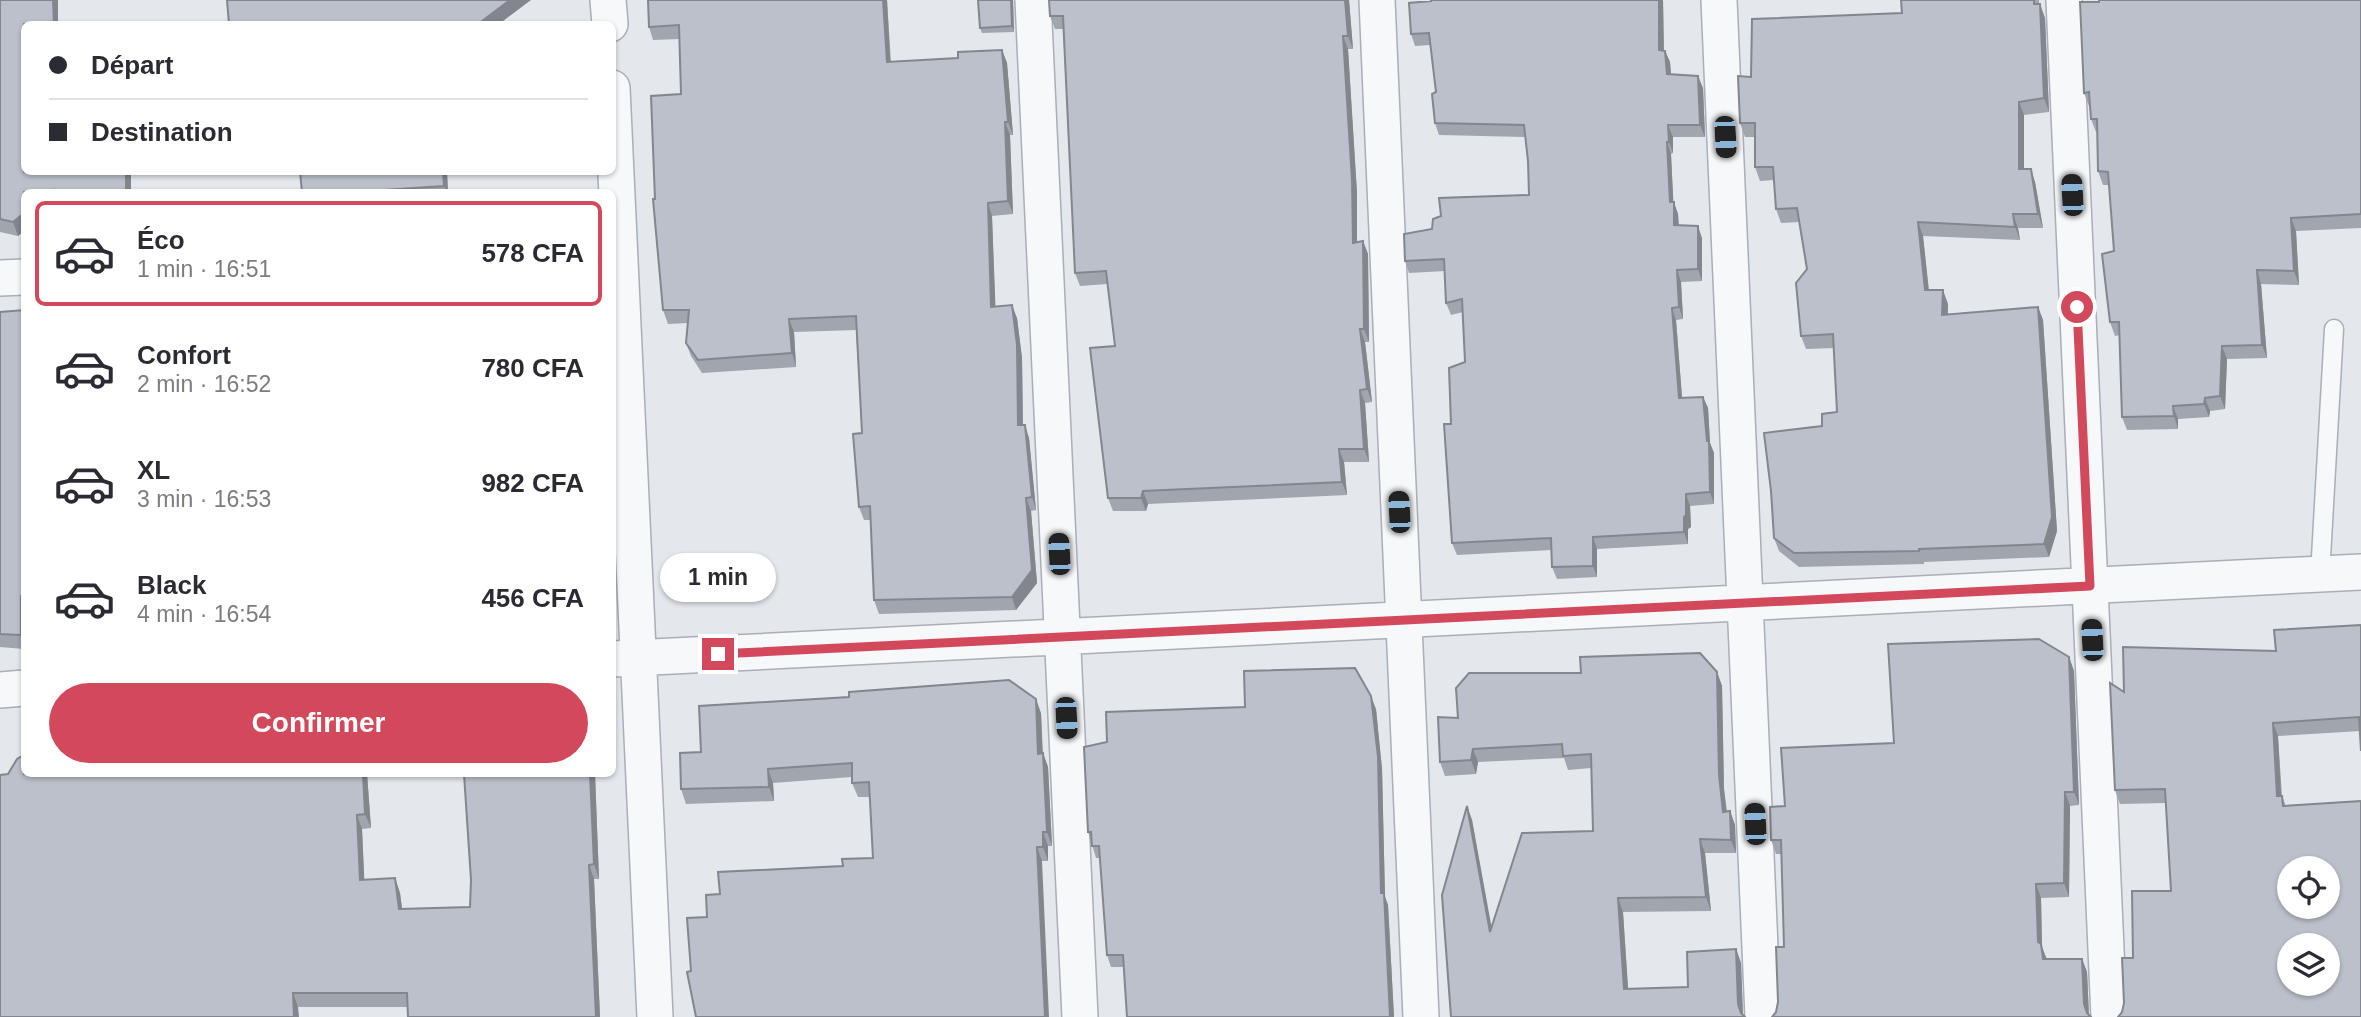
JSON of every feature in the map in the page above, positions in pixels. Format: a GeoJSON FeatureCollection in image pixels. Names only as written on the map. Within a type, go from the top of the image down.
{"type":"FeatureCollection","features":[{"type":"Feature","properties":{"kind":"street"},"geometry":{"type":"LineString","coordinates":[[608,0],[610,21]]}},
{"type":"Feature","properties":{"kind":"street"},"geometry":{"type":"LineString","coordinates":[[1033,0],[1080,1017]]}},
{"type":"Feature","properties":{"kind":"street"},"geometry":{"type":"LineString","coordinates":[[1377,0],[1421,1017]]}},
{"type":"Feature","properties":{"kind":"street"},"geometry":{"type":"LineString","coordinates":[[1719,0],[1763,1017]]}},
{"type":"Feature","properties":{"kind":"street"},"geometry":{"type":"LineString","coordinates":[[2064,0],[2109,1017]]}},
{"type":"Feature","properties":{"kind":"street"},"geometry":{"type":"LineString","coordinates":[[616,252],[625,658],[655,1017]]}},
{"type":"Feature","properties":{"kind":"street"},"geometry":{"type":"LineString","coordinates":[[0,278],[21,277]]}},
{"type":"Feature","properties":{"kind":"street"},"geometry":{"type":"LineString","coordinates":[[625,658],[2361,572]]}},
{"type":"Feature","properties":{"kind":"street"},"geometry":{"type":"LineString","coordinates":[[0,690],[21,688]]}},
{"type":"Feature","properties":{"kind":"lane"},"geometry":{"type":"LineString","coordinates":[[2320,575],[2334,329]]}},
{"type":"Feature","properties":{"kind":"building"},"geometry":{"type":"Polygon","coordinates":[[[0,0],[53,0],[54,21],[21,21],[21,175],[126,175],[126,189],[21,189],[21,215],[13,222],[0,219],[0,0]]]}},
{"type":"Feature","properties":{"kind":"building"},"geometry":{"type":"Polygon","coordinates":[[[227,0],[510,0],[482,21],[229,21],[227,0]]]}},
{"type":"Feature","properties":{"kind":"building"},"geometry":{"type":"Polygon","coordinates":[[[648,0],[883,0],[887,62],[958,58],[958,52],[1002,50],[1008,122],[1005,122],[1008,201],[988,203],[991,307],[1012,305],[1017,345],[1018,425],[1025,425],[1032,497],[1026,498],[1032,570],[1012,597],[874,600],[870,506],[859,507],[853,434],[862,433],[856,316],[789,319],[792,353],[698,360],[686,343],[689,310],[663,310],[653,199],[651,96],[681,94],[679,25],[649,27],[648,0]]]}},
{"type":"Feature","properties":{"kind":"building"},"geometry":{"type":"Polygon","coordinates":[[[978,0],[1011,0],[1012,26],[980,28],[978,0]]]}},
{"type":"Feature","properties":{"kind":"building"},"geometry":{"type":"Polygon","coordinates":[[[1049,0],[1345,0],[1348,36],[1343,36],[1353,243],[1363,241],[1364,329],[1360,329],[1367,389],[1360,390],[1364,449],[1339,449],[1342,482],[1143,491],[1141,498],[1108,498],[1090,348],[1115,346],[1106,271],[1075,273],[1063,16],[1050,16],[1049,0]]]}},
{"type":"Feature","properties":{"kind":"building"},"geometry":{"type":"Polygon","coordinates":[[[1431,0],[1659,0],[1659,50],[1665,51],[1667,74],[1698,76],[1700,125],[1668,125],[1667,142],[1674,225],[1698,226],[1698,269],[1677,270],[1679,307],[1672,308],[1679,398],[1703,397],[1709,441],[1710,492],[1686,494],[1684,532],[1593,537],[1593,566],[1552,567],[1551,538],[1452,543],[1444,424],[1451,424],[1449,368],[1465,362],[1462,299],[1446,303],[1444,259],[1405,261],[1404,234],[1432,229],[1433,219],[1441,216],[1439,198],[1529,195],[1528,161],[1524,125],[1435,123],[1432,94],[1436,92],[1429,33],[1411,34],[1409,3],[1431,0]]]}},
{"type":"Feature","properties":{"kind":"building"},"geometry":{"type":"Polygon","coordinates":[[[1901,0],[2034,0],[2034,4],[2040,4],[2044,98],[2019,102],[2019,169],[2031,169],[2038,214],[2013,214],[2015,227],[1918,222],[1925,290],[1943,290],[1942,315],[2038,307],[2052,517],[2044,544],[1919,551],[1794,553],[1774,538],[1764,433],[1822,426],[1822,414],[1837,412],[1833,334],[1801,336],[1796,283],[1807,269],[1797,208],[1776,209],[1773,167],[1755,167],[1755,123],[1740,123],[1738,76],[1751,77],[1752,19],[1902,13],[1901,0]]]}},
{"type":"Feature","properties":{"kind":"building"},"geometry":{"type":"Polygon","coordinates":[[[2361,0],[2361,214],[2291,218],[2294,271],[2257,270],[2262,345],[2222,346],[2220,396],[2205,398],[2204,404],[2173,406],[2174,416],[2122,417],[2119,322],[2110,322],[2102,254],[2114,251],[2108,172],[2098,171],[2097,119],[2091,119],[2089,92],[2084,93],[2080,2],[2361,0]]]}},
{"type":"Feature","properties":{"kind":"building"},"geometry":{"type":"Polygon","coordinates":[[[300,175],[443,175],[444,186],[399,189],[302,189],[300,175]]]}},
{"type":"Feature","properties":{"kind":"building"},"geometry":{"type":"Polygon","coordinates":[[[21,310],[21,635],[0,634],[0,312],[21,310]]]}},
{"type":"Feature","properties":{"kind":"building"},"geometry":{"type":"Polygon","coordinates":[[[2361,625],[2361,751],[2359,717],[2273,723],[2277,796],[2282,796],[2283,806],[2361,801],[2361,1017],[2118,1017],[2124,1003],[2122,958],[2133,958],[2132,891],[2171,891],[2165,789],[2115,790],[2110,683],[2124,692],[2123,647],[2276,651],[2274,630],[2361,625]]]}},
{"type":"Feature","properties":{"kind":"building"},"geometry":{"type":"Polygon","coordinates":[[[2039,639],[2069,657],[2074,792],[2065,792],[2064,883],[2036,884],[2038,942],[2041,944],[2043,959],[2082,959],[2084,1004],[2091,1017],[1772,1017],[1778,1002],[1776,947],[1784,947],[1781,840],[1771,840],[1770,807],[1785,806],[1781,748],[1894,743],[1888,644],[2039,639]]]}},
{"type":"Feature","properties":{"kind":"building"},"geometry":{"type":"Polygon","coordinates":[[[1700,653],[1717,672],[1719,775],[1723,812],[1730,811],[1731,840],[1700,839],[1706,897],[1618,898],[1624,989],[1688,987],[1687,952],[1736,949],[1738,1004],[1745,1017],[1451,1017],[1442,895],[1467,806],[1490,932],[1522,833],[1593,831],[1591,754],[1563,756],[1562,744],[1473,749],[1471,760],[1440,762],[1438,717],[1458,718],[1456,688],[1469,673],[1581,673],[1580,657],[1700,653]]]}},
{"type":"Feature","properties":{"kind":"building"},"geometry":{"type":"Polygon","coordinates":[[[1355,668],[1371,696],[1378,757],[1381,893],[1384,893],[1390,1017],[1127,1017],[1123,955],[1107,955],[1099,846],[1092,846],[1091,832],[1088,832],[1084,747],[1107,742],[1106,712],[1245,707],[1244,671],[1355,668]]]}},
{"type":"Feature","properties":{"kind":"building"},"geometry":{"type":"Polygon","coordinates":[[[1009,680],[1036,699],[1038,754],[1043,753],[1047,832],[1043,832],[1043,847],[1037,847],[1045,1017],[696,1017],[687,972],[691,971],[687,918],[707,917],[706,895],[720,894],[718,872],[843,866],[842,859],[873,858],[869,782],[852,783],[852,763],[768,769],[769,787],[681,789],[680,753],[701,752],[699,706],[849,697],[849,692],[1009,680]]]}},
{"type":"Feature","properties":{"kind":"building"},"geometry":{"type":"Polygon","coordinates":[[[21,757],[21,777],[363,777],[365,814],[357,815],[360,880],[395,878],[399,909],[470,907],[471,880],[464,777],[590,777],[594,864],[589,865],[596,1017],[408,1017],[407,993],[293,993],[294,1017],[0,1017],[0,775],[8,774],[21,757]]]}},
{"type":"Feature","properties":{"kind":"route"},"geometry":{"type":"LineString","coordinates":[[718,654],[2090,586],[2077,307]]}}]}
